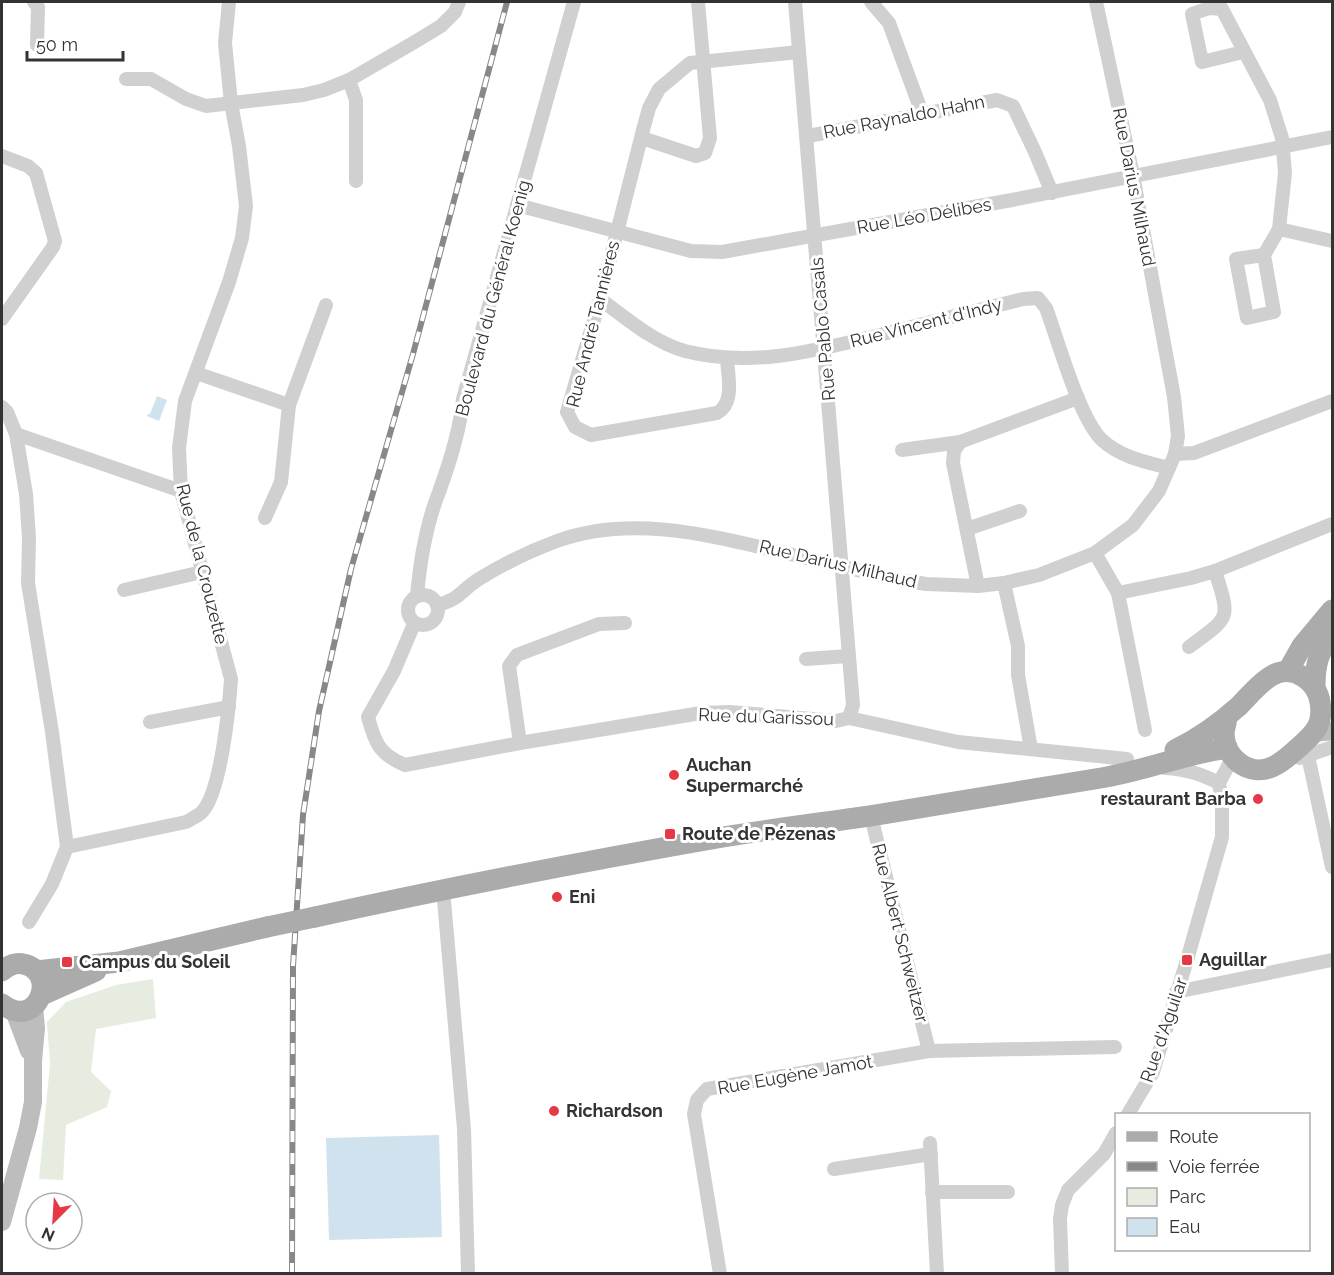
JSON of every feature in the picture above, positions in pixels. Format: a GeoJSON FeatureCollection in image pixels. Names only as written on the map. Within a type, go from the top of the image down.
{"type":"FeatureCollection","features":[{"type":"Feature","properties":{"kind":"main road"},"geometry":{"type":"LineString","coordinates":[[1288,671],[1302,646],[1332,610]]}},
{"type":"Feature","properties":{"kind":"main road"},"geometry":{"type":"LineString","coordinates":[[36,971],[119,962],[443,889],[724,837],[871,816],[1102,777],[1212,749],[1234,757],[1255,771],[1271,768],[1324,732],[1317,659],[1332,635]]}},
{"type":"Feature","properties":{"kind":"main road"},"geometry":{"type":"LineString","coordinates":[[1021,789],[1127,759],[1159,761],[1201,737],[1272,675],[1288,671],[1305,677],[1322,697]]}},
{"type":"Feature","properties":{"kind":"main road"},"geometry":{"type":"LineString","coordinates":[[1227,716],[1224,735],[1234,757]]}},
{"type":"Feature","properties":{"kind":"main road"},"geometry":{"type":"LineString","coordinates":[[16,1004],[119,962]]}},
{"type":"Feature","properties":{"kind":"main road"},"geometry":{"type":"LineString","coordinates":[[2,971],[10,965],[19,963],[28,965],[36,971],[42,982],[16,1004]]}},
{"type":"Feature","properties":{"kind":"street"},"geometry":{"type":"LineString","coordinates":[[34,2],[38,7],[37,45]]}},
{"type":"Feature","properties":{"kind":"street","name":"Rue de la Crouzette"},"geometry":{"type":"LineString","coordinates":[[67,847],[186,822],[202,812],[211,797],[229,707],[231,679],[181,491],[179,448],[185,401],[229,282],[242,238],[246,206],[225,43],[229,2]]}},
{"type":"Feature","properties":{"kind":"street"},"geometry":{"type":"LineString","coordinates":[[126,79],[151,79],[186,99],[206,106],[303,96],[349,80],[441,26],[455,12],[459,2]]}},
{"type":"Feature","properties":{"kind":"street","name":"Boulevard du Général Koenig"},"geometry":{"type":"LineString","coordinates":[[417,596],[419,564],[438,493],[447,474],[463,399],[574,2]]}},
{"type":"Feature","properties":{"kind":"street"},"geometry":{"type":"LineString","coordinates":[[642,138],[696,156],[705,153],[710,138],[698,2]]}},
{"type":"Feature","properties":{"kind":"street","name":"Rue Pablo Casals"},"geometry":{"type":"LineString","coordinates":[[795,2],[808,136],[853,705],[849,718]]}},
{"type":"Feature","properties":{"kind":"street"},"geometry":{"type":"LineString","coordinates":[[871,2],[889,23],[922,113]]}},
{"type":"Feature","properties":{"kind":"street","name":"Rue Darius Milhaud"},"geometry":{"type":"LineString","coordinates":[[437,605],[452,602],[477,580],[518,557],[558,540],[602,530],[655,528],[714,536],[901,580],[926,584],[978,586],[1039,575],[1095,553],[1133,525],[1159,491],[1175,454],[1178,436],[1174,397],[1133,175],[1096,2]]}},
{"type":"Feature","properties":{"kind":"street"},"geometry":{"type":"LineString","coordinates":[[1243,52],[1202,62],[1192,14],[1209,8],[1222,9],[1270,100],[1283,147],[1286,173],[1279,229],[1264,255],[1274,312],[1247,318],[1236,259],[1264,255]]}},
{"type":"Feature","properties":{"kind":"street"},"geometry":{"type":"LineString","coordinates":[[703,61],[799,52]]}},
{"type":"Feature","properties":{"kind":"street","name":"Rue André Tannières"},"geometry":{"type":"LineString","coordinates":[[703,61],[690,63],[659,89],[649,108],[600,299],[567,412],[575,428],[591,435],[717,413],[724,409],[728,400],[727,359]]}},
{"type":"Feature","properties":{"kind":"street"},"geometry":{"type":"LineString","coordinates":[[349,80],[356,100],[356,181]]}},
{"type":"Feature","properties":{"kind":"street","name":"Rue Raynaldo Hahn"},"geometry":{"type":"LineString","coordinates":[[808,136],[997,99],[1013,106],[1052,193]]}},
{"type":"Feature","properties":{"kind":"street","name":"Rue Léo Délibes"},"geometry":{"type":"LineString","coordinates":[[517,205],[691,251],[722,252],[1052,193],[1332,137]]}},
{"type":"Feature","properties":{"kind":"street"},"geometry":{"type":"LineString","coordinates":[[2,156],[28,166],[36,173],[55,241],[2,318]]}},
{"type":"Feature","properties":{"kind":"street"},"geometry":{"type":"LineString","coordinates":[[1279,229],[1332,241]]}},
{"type":"Feature","properties":{"kind":"street","name":"Rue Vincent d'Indy"},"geometry":{"type":"LineString","coordinates":[[600,299],[646,333],[683,350],[727,359],[784,357],[825,349],[1023,298],[1038,298],[1046,308],[1088,421],[1102,440],[1125,455],[1169,468]]}},
{"type":"Feature","properties":{"kind":"street"},"geometry":{"type":"LineString","coordinates":[[265,518],[281,482],[289,405],[326,305]]}},
{"type":"Feature","properties":{"kind":"street"},"geometry":{"type":"LineString","coordinates":[[196,373],[289,405]]}},
{"type":"Feature","properties":{"kind":"street"},"geometry":{"type":"LineString","coordinates":[[902,450],[960,442],[1078,398]]}},
{"type":"Feature","properties":{"kind":"street"},"geometry":{"type":"LineString","coordinates":[[1175,454],[1194,453],[1332,401]]}},
{"type":"Feature","properties":{"kind":"street"},"geometry":{"type":"LineString","coordinates":[[2,407],[7,412],[16,434],[26,494],[29,538],[28,583],[52,732],[67,847],[52,884],[28,922]]}},
{"type":"Feature","properties":{"kind":"street"},"geometry":{"type":"LineString","coordinates":[[16,434],[181,491]]}},
{"type":"Feature","properties":{"kind":"street"},"geometry":{"type":"LineString","coordinates":[[960,442],[954,451],[953,463],[978,586]]}},
{"type":"Feature","properties":{"kind":"street"},"geometry":{"type":"LineString","coordinates":[[967,529],[1020,511]]}},
{"type":"Feature","properties":{"kind":"street"},"geometry":{"type":"LineString","coordinates":[[1118,593],[1215,571],[1332,524]]}},
{"type":"Feature","properties":{"kind":"street"},"geometry":{"type":"LineString","coordinates":[[1095,553],[1118,593],[1145,730]]}},
{"type":"Feature","properties":{"kind":"street"},"geometry":{"type":"LineString","coordinates":[[1189,647],[1221,623],[1225,612],[1226,604],[1215,571]]}},
{"type":"Feature","properties":{"kind":"street"},"geometry":{"type":"LineString","coordinates":[[124,590],[202,572]]}},
{"type":"Feature","properties":{"kind":"street"},"geometry":{"type":"LineString","coordinates":[[1004,583],[1018,646],[1018,675],[1031,750]]}},
{"type":"Feature","properties":{"kind":"street"},"geometry":{"type":"LineString","coordinates":[[425,595],[432,598],[437,605],[438,613],[434,621],[427,626],[414,624],[409,618],[407,611],[412,599],[417,596],[425,595]]}},
{"type":"Feature","properties":{"kind":"street"},"geometry":{"type":"LineString","coordinates":[[520,743],[510,677],[510,666],[517,655],[599,624],[625,623]]}},
{"type":"Feature","properties":{"kind":"street","name":"Rue du Garissou"},"geometry":{"type":"LineString","coordinates":[[414,624],[394,671],[368,717],[374,741],[389,758],[405,765],[701,713],[730,712],[836,721],[849,718],[958,742],[1127,759]]}},
{"type":"Feature","properties":{"kind":"street"},"geometry":{"type":"LineString","coordinates":[[806,659],[849,656]]}},
{"type":"Feature","properties":{"kind":"street"},"geometry":{"type":"LineString","coordinates":[[150,722],[229,707]]}},
{"type":"Feature","properties":{"kind":"street"},"geometry":{"type":"LineString","coordinates":[[1281,763],[1332,747]]}},
{"type":"Feature","properties":{"kind":"street"},"geometry":{"type":"LineString","coordinates":[[1308,756],[1332,867]]}},
{"type":"Feature","properties":{"kind":"street"},"geometry":{"type":"LineString","coordinates":[[1159,761],[1200,774],[1219,783],[1234,757]]}},
{"type":"Feature","properties":{"kind":"street","name":"Rue d'Aguilar"},"geometry":{"type":"LineString","coordinates":[[1222,802],[1234,757]]}},
{"type":"Feature","properties":{"kind":"street","name":"Rue d'Aguilar"},"geometry":{"type":"LineString","coordinates":[[1129,1113],[1154,1072],[1222,837],[1222,802],[1219,783]]}},
{"type":"Feature","properties":{"kind":"street","name":"Rue Albert Schweitzer"},"geometry":{"type":"LineString","coordinates":[[871,816],[929,1051]]}},
{"type":"Feature","properties":{"kind":"street"},"geometry":{"type":"LineString","coordinates":[[443,889],[464,1129],[468,1274]]}},
{"type":"Feature","properties":{"kind":"street"},"geometry":{"type":"LineString","coordinates":[[1176,992],[1332,960]]}},
{"type":"Feature","properties":{"kind":"street"},"geometry":{"type":"LineString","coordinates":[[2,1222],[33,1102],[33,1061],[16,1004]]}},
{"type":"Feature","properties":{"kind":"street"},"geometry":{"type":"LineString","coordinates":[[929,1051],[1115,1047]]}},
{"type":"Feature","properties":{"kind":"street","name":"Rue Eugène Jamot"},"geometry":{"type":"LineString","coordinates":[[720,1274],[694,1114],[697,1100],[703,1093],[707,1089],[929,1051]]}},
{"type":"Feature","properties":{"kind":"street"},"geometry":{"type":"LineString","coordinates":[[1062,1274],[1060,1219],[1065,1197],[1068,1190],[1104,1154],[1115,1135]]}},
{"type":"Feature","properties":{"kind":"street"},"geometry":{"type":"LineString","coordinates":[[834,1169],[930,1148],[937,1274]]}},
{"type":"Feature","properties":{"kind":"street"},"geometry":{"type":"LineString","coordinates":[[932,1192],[1008,1192]]}},
{"type":"Feature","properties":{"kind":"green space"},"geometry":{"type":"Polygon","coordinates":[[[153,979],[156,1018],[96,1029],[91,1072],[111,1091],[107,1107],[66,1125],[63,1180],[39,1179],[50,1064],[47,1022],[66,1002],[116,985],[153,979]]]}},
{"type":"Feature","properties":{"kind":"water"},"geometry":{"type":"Polygon","coordinates":[[[157,396],[167,400],[159,421],[147,416],[157,396]]]}},
{"type":"Feature","properties":{"kind":"water"},"geometry":{"type":"Polygon","coordinates":[[[439,1135],[442,1237],[329,1240],[326,1138],[439,1135]]]}},
{"type":"Feature","properties":{"kind":"railway"},"geometry":{"type":"LineString","coordinates":[[292,1274],[293,966],[303,815],[319,711],[351,569],[413,354],[507,2]]}},
{"type":"Feature","properties":{"kind":"place","name":"Auchan Supermarché"},"geometry":{"type":"Point","coordinates":[674,775]}},
{"type":"Feature","properties":{"kind":"place","name":"restaurant Barba"},"geometry":{"type":"Point","coordinates":[1258,799]}},
{"type":"Feature","properties":{"kind":"place","name":"Route de Pézenas"},"geometry":{"type":"Point","coordinates":[670,834]}},
{"type":"Feature","properties":{"kind":"place","name":"Eni"},"geometry":{"type":"Point","coordinates":[557,897]}},
{"type":"Feature","properties":{"kind":"place","name":"Aguillar"},"geometry":{"type":"Point","coordinates":[1187,960]}},
{"type":"Feature","properties":{"kind":"place","name":"Campus du Soleil"},"geometry":{"type":"Point","coordinates":[67,962]}},
{"type":"Feature","properties":{"kind":"place","name":"Richardson"},"geometry":{"type":"Point","coordinates":[554,1111]}}]}
